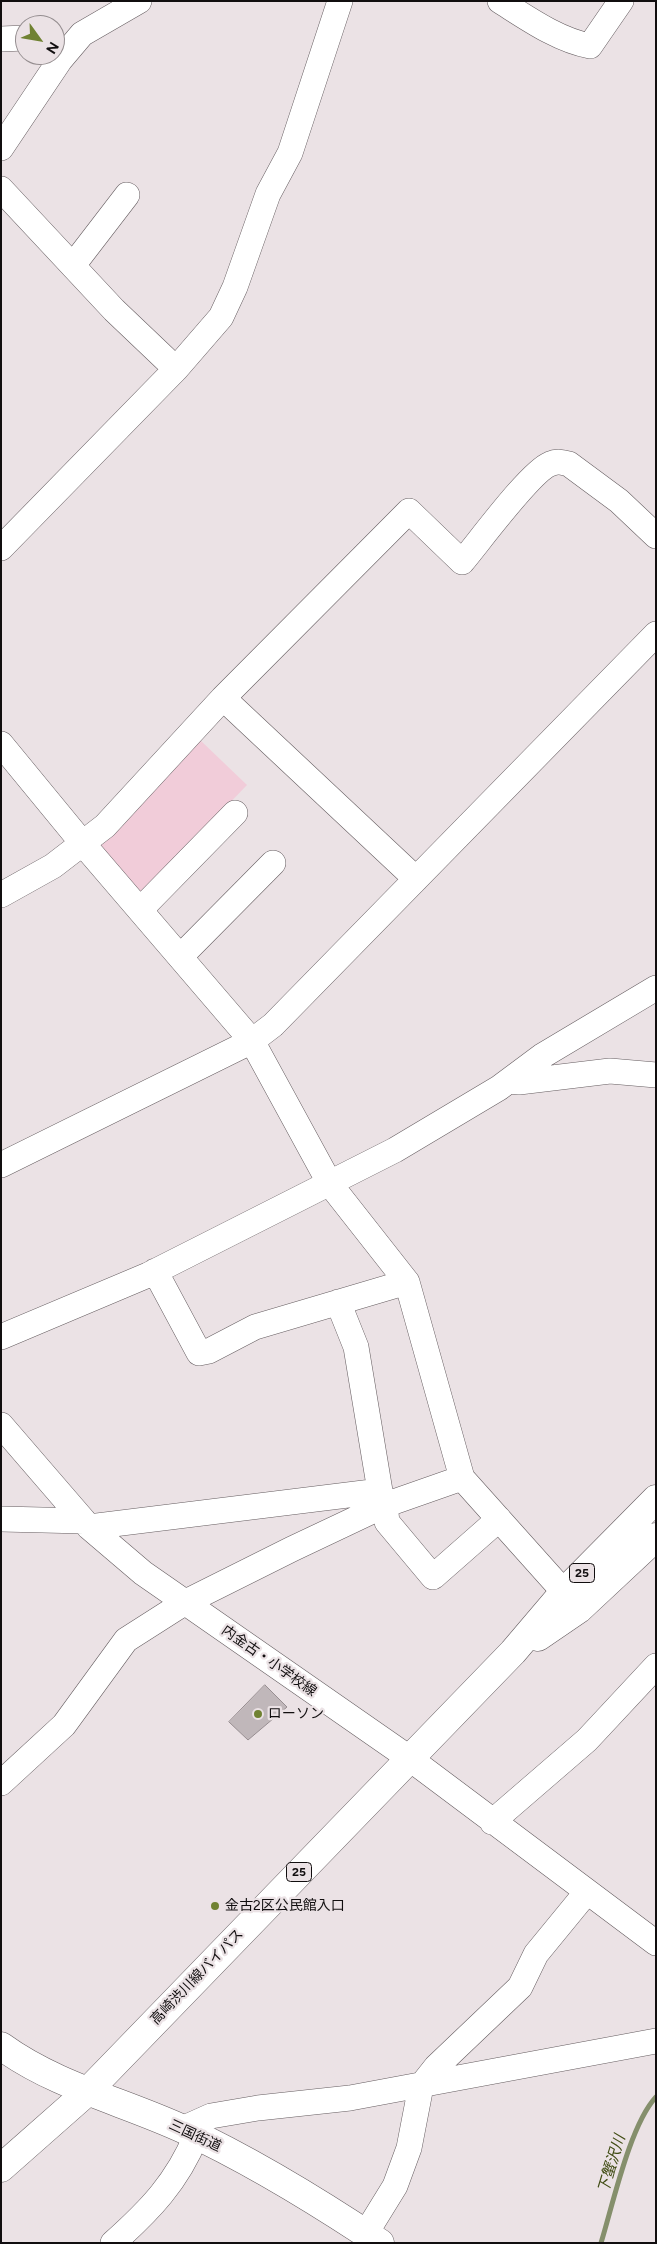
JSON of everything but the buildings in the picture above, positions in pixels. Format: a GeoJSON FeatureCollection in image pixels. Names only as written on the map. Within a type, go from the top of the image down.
{"type":"FeatureCollection","features":[{"type":"Feature","properties":{"kind":"main road","name":"高崎渋川線バイパス"},"geometry":{"type":"LineString","coordinates":[[1,2168],[86,2093],[513,1652],[564,1592],[656,1499]]}},
{"type":"Feature","properties":{"kind":"main road","name":"高崎渋川線バイパス"},"geometry":{"type":"LineString","coordinates":[[513,1652],[579,1610],[652,1547]]}},
{"type":"Feature","properties":{"kind":"main road","name":"三国街道"},"geometry":{"type":"LineString","coordinates":[[1,2046],[21,2061],[86,2093],[189,2132],[272,2175],[373,2238]]}},
{"type":"Feature","properties":{"kind":"street"},"geometry":{"type":"LineString","coordinates":[[1,148],[60,60],[82,34],[139,1]]}},
{"type":"Feature","properties":{"kind":"street"},"geometry":{"type":"LineString","coordinates":[[5,537],[176,370],[220,316],[234,287],[268,194],[290,153],[340,1]]}},
{"type":"Feature","properties":{"kind":"street"},"geometry":{"type":"LineString","coordinates":[[500,1],[543,27],[580,44],[590,46],[621,1]]}},
{"type":"Feature","properties":{"kind":"street"},"geometry":{"type":"LineString","coordinates":[[65,35],[82,34]]}},
{"type":"Feature","properties":{"kind":"street"},"geometry":{"type":"LineString","coordinates":[[1,39],[15,38]]}},
{"type":"Feature","properties":{"kind":"street"},"geometry":{"type":"LineString","coordinates":[[1,189],[74,264],[114,310],[176,370]]}},
{"type":"Feature","properties":{"kind":"street"},"geometry":{"type":"LineString","coordinates":[[74,264],[126,195]]}},
{"type":"Feature","properties":{"kind":"street"},"geometry":{"type":"LineString","coordinates":[[1,895],[53,866],[84,845],[105,826],[223,698],[409,511],[462,562],[533,476],[549,464],[560,461],[569,464],[618,501],[656,536]]}},
{"type":"Feature","properties":{"kind":"street"},"geometry":{"type":"LineString","coordinates":[[1,1165],[252,1041],[273,1025],[656,634]]}},
{"type":"Feature","properties":{"kind":"street"},"geometry":{"type":"LineString","coordinates":[[223,698],[416,878]]}},
{"type":"Feature","properties":{"kind":"street"},"geometry":{"type":"LineString","coordinates":[[1,744],[84,845],[252,1041],[330,1184],[407,1282],[462,1478],[564,1592]]}},
{"type":"Feature","properties":{"kind":"street"},"geometry":{"type":"LineString","coordinates":[[140,910],[234,813]]}},
{"type":"Feature","properties":{"kind":"street"},"geometry":{"type":"LineString","coordinates":[[180,957],[273,863]]}},
{"type":"Feature","properties":{"kind":"street"},"geometry":{"type":"LineString","coordinates":[[1,1336],[155,1271],[395,1150],[509,1081],[542,1056],[656,988]]}},
{"type":"Feature","properties":{"kind":"street"},"geometry":{"type":"LineString","coordinates":[[509,1081],[518,1082],[610,1071],[656,1075]]}},
{"type":"Feature","properties":{"kind":"street"},"geometry":{"type":"LineString","coordinates":[[155,1271],[200,1353],[209,1351],[255,1327],[407,1282]]}},
{"type":"Feature","properties":{"kind":"street"},"geometry":{"type":"LineString","coordinates":[[338,1302],[356,1347],[387,1522],[433,1577],[499,1519]]}},
{"type":"Feature","properties":{"kind":"street","name":"内金古・小学校線"},"geometry":{"type":"LineString","coordinates":[[1,1426],[86,1524],[143,1573],[409,1758],[586,1893],[656,1943]]}},
{"type":"Feature","properties":{"kind":"street"},"geometry":{"type":"LineString","coordinates":[[1,1519],[86,1524],[383,1498],[462,1478]]}},
{"type":"Feature","properties":{"kind":"street"},"geometry":{"type":"LineString","coordinates":[[1,1783],[64,1724],[126,1640],[184,1603],[383,1498]]}},
{"type":"Feature","properties":{"kind":"street"},"geometry":{"type":"LineString","coordinates":[[492,1822],[587,1740],[656,1666]]}},
{"type":"Feature","properties":{"kind":"street"},"geometry":{"type":"LineString","coordinates":[[373,2238],[409,2148],[420,2086],[436,2066],[520,1987],[536,1954],[586,1893]]}},
{"type":"Feature","properties":{"kind":"street"},"geometry":{"type":"LineString","coordinates":[[113,2243],[140,2218],[176,2177],[189,2132],[211,2116],[258,2108],[350,2098],[521,2065],[584,2056],[656,2041]]}},
{"type":"Feature","properties":{"kind":"shaded area"},"geometry":{"type":"Polygon","coordinates":[[[199,739],[247,785],[138,898],[98,845],[199,739]]]}},
{"type":"Feature","properties":{"kind":"waterway","name":"下蟹沢川"},"geometry":{"type":"LineString","coordinates":[[601,2243],[630,2145],[638,2126],[656,2097]]}},
{"type":"Feature","properties":{"kind":"place","name":"ローソン"},"geometry":{"type":"Point","coordinates":[258,1714]}},
{"type":"Feature","properties":{"kind":"place","name":"金古2区公民館入口"},"geometry":{"type":"Point","coordinates":[215,1906]}}]}
